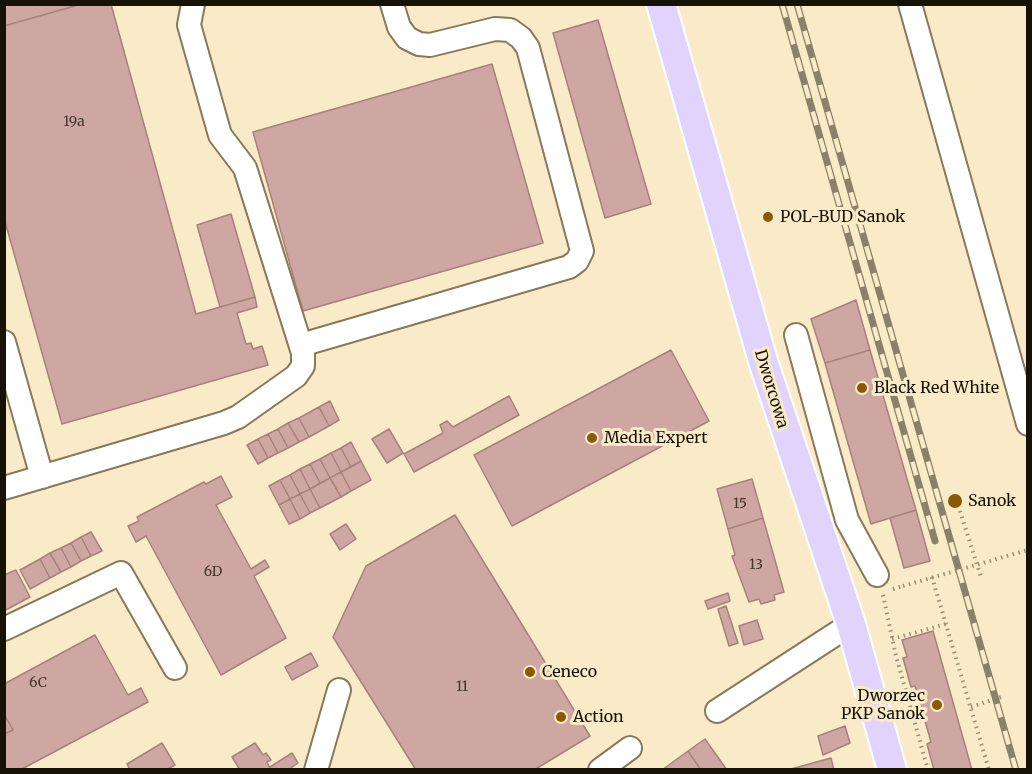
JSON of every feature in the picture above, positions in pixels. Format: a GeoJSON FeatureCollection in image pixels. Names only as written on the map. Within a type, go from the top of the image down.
{"type":"FeatureCollection","features":[{"type":"Feature","properties":{"kind":"main road","name":"Dworcowa"},"geometry":{"type":"LineString","coordinates":[[662,4],[717,205],[783,426],[850,624],[892,770]]}},
{"type":"Feature","properties":{"kind":"street"},"geometry":{"type":"LineString","coordinates":[[4,488],[224,423],[238,417],[296,376],[303,366],[300,345],[245,168],[220,135],[189,25],[193,4]]}},
{"type":"Feature","properties":{"kind":"street"},"geometry":{"type":"LineString","coordinates":[[300,345],[569,267],[577,261],[582,251],[528,48],[521,38],[510,30],[495,28],[430,45],[419,44],[407,38],[399,27],[392,4]]}},
{"type":"Feature","properties":{"kind":"street"},"geometry":{"type":"LineString","coordinates":[[910,4],[1028,424]]}},
{"type":"Feature","properties":{"kind":"street"},"geometry":{"type":"LineString","coordinates":[[796,335],[848,520],[878,575]]}},
{"type":"Feature","properties":{"kind":"street"},"geometry":{"type":"LineString","coordinates":[[4,342],[42,477]]}},
{"type":"Feature","properties":{"kind":"street"},"geometry":{"type":"LineString","coordinates":[[783,426],[804,441],[823,435]]}},
{"type":"Feature","properties":{"kind":"street"},"geometry":{"type":"LineString","coordinates":[[4,629],[120,573],[175,668]]}},
{"type":"Feature","properties":{"kind":"street"},"geometry":{"type":"LineString","coordinates":[[717,711],[850,624]]}},
{"type":"Feature","properties":{"kind":"street"},"geometry":{"type":"LineString","coordinates":[[316,770],[339,690]]}},
{"type":"Feature","properties":{"kind":"street"},"geometry":{"type":"LineString","coordinates":[[600,770],[630,748]]}},
{"type":"Feature","properties":{"kind":"path"},"geometry":{"type":"LineString","coordinates":[[960,512],[980,575]]}},
{"type":"Feature","properties":{"kind":"path"},"geometry":{"type":"LineString","coordinates":[[928,770],[892,639],[882,593],[1028,550]]}},
{"type":"Feature","properties":{"kind":"path"},"geometry":{"type":"LineString","coordinates":[[932,577],[989,770]]}},
{"type":"Feature","properties":{"kind":"path"},"geometry":{"type":"LineString","coordinates":[[892,639],[946,624]]}},
{"type":"Feature","properties":{"kind":"path"},"geometry":{"type":"LineString","coordinates":[[971,707],[1001,697]]}},
{"type":"Feature","properties":{"kind":"building"},"geometry":{"type":"Polygon","coordinates":[[[4,4],[82,4],[4,26],[4,4]]]}},
{"type":"Feature","properties":{"kind":"building"},"geometry":{"type":"Polygon","coordinates":[[[82,4],[111,4],[196,314],[255,297],[257,307],[237,313],[246,344],[251,343],[253,349],[262,346],[268,365],[62,424],[4,218],[4,26],[82,4]]]}},
{"type":"Feature","properties":{"kind":"building"},"geometry":{"type":"Polygon","coordinates":[[[598,20],[651,204],[605,218],[553,33],[598,20]]]}},
{"type":"Feature","properties":{"kind":"building"},"geometry":{"type":"Polygon","coordinates":[[[492,64],[543,243],[303,311],[253,132],[492,64]]]}},
{"type":"Feature","properties":{"kind":"building"},"geometry":{"type":"Polygon","coordinates":[[[231,214],[255,297],[220,307],[197,225],[231,214]]]}},
{"type":"Feature","properties":{"kind":"building"},"geometry":{"type":"Polygon","coordinates":[[[856,300],[870,350],[825,363],[811,319],[856,300]]]}},
{"type":"Feature","properties":{"kind":"building","name":"Media Expert"},"geometry":{"type":"Polygon","coordinates":[[[671,350],[709,421],[512,526],[474,455],[671,350]]]}},
{"type":"Feature","properties":{"kind":"building"},"geometry":{"type":"Polygon","coordinates":[[[870,350],[916,510],[871,524],[825,363],[870,350]]]}},
{"type":"Feature","properties":{"kind":"building"},"geometry":{"type":"Polygon","coordinates":[[[509,396],[519,415],[414,472],[404,454],[443,433],[440,425],[447,421],[453,427],[509,396]]]}},
{"type":"Feature","properties":{"kind":"building"},"geometry":{"type":"Polygon","coordinates":[[[330,401],[339,420],[329,426],[319,407],[330,401]]]}},
{"type":"Feature","properties":{"kind":"building"},"geometry":{"type":"Polygon","coordinates":[[[319,407],[329,426],[309,437],[299,418],[319,407]]]}},
{"type":"Feature","properties":{"kind":"building"},"geometry":{"type":"Polygon","coordinates":[[[299,418],[309,437],[299,442],[288,423],[299,418]]]}},
{"type":"Feature","properties":{"kind":"building"},"geometry":{"type":"Polygon","coordinates":[[[288,423],[299,442],[288,448],[278,429],[288,423]]]}},
{"type":"Feature","properties":{"kind":"building"},"geometry":{"type":"Polygon","coordinates":[[[278,429],[288,448],[278,453],[268,434],[278,429]]]}},
{"type":"Feature","properties":{"kind":"building"},"geometry":{"type":"Polygon","coordinates":[[[389,429],[403,453],[387,463],[372,439],[389,429]]]}},
{"type":"Feature","properties":{"kind":"building"},"geometry":{"type":"Polygon","coordinates":[[[268,434],[278,453],[268,458],[258,439],[268,434]]]}},
{"type":"Feature","properties":{"kind":"building"},"geometry":{"type":"Polygon","coordinates":[[[258,439],[268,458],[258,464],[247,445],[258,439]]]}},
{"type":"Feature","properties":{"kind":"building"},"geometry":{"type":"Polygon","coordinates":[[[351,442],[361,461],[351,467],[341,448],[351,442]]]}},
{"type":"Feature","properties":{"kind":"building"},"geometry":{"type":"Polygon","coordinates":[[[341,448],[351,467],[341,472],[331,453],[341,448]]]}},
{"type":"Feature","properties":{"kind":"building"},"geometry":{"type":"Polygon","coordinates":[[[331,453],[341,472],[330,478],[320,459],[331,453]]]}},
{"type":"Feature","properties":{"kind":"building"},"geometry":{"type":"Polygon","coordinates":[[[320,459],[330,478],[320,483],[310,464],[320,459]]]}},
{"type":"Feature","properties":{"kind":"building"},"geometry":{"type":"Polygon","coordinates":[[[361,461],[371,480],[351,491],[341,472],[361,461]]]}},
{"type":"Feature","properties":{"kind":"building"},"geometry":{"type":"Polygon","coordinates":[[[310,464],[320,483],[310,489],[300,469],[310,464]]]}},
{"type":"Feature","properties":{"kind":"building"},"geometry":{"type":"Polygon","coordinates":[[[300,469],[310,489],[300,494],[290,475],[300,469]]]}},
{"type":"Feature","properties":{"kind":"building"},"geometry":{"type":"Polygon","coordinates":[[[341,472],[351,491],[341,497],[330,478],[341,472]]]}},
{"type":"Feature","properties":{"kind":"building"},"geometry":{"type":"Polygon","coordinates":[[[290,475],[300,494],[290,499],[280,480],[290,475]]]}},
{"type":"Feature","properties":{"kind":"building"},"geometry":{"type":"Polygon","coordinates":[[[221,476],[232,497],[216,505],[251,569],[265,560],[269,567],[254,576],[286,638],[221,675],[146,536],[136,542],[128,526],[139,521],[137,517],[204,482],[206,484],[221,476]]]}},
{"type":"Feature","properties":{"kind":"building"},"geometry":{"type":"Polygon","coordinates":[[[330,478],[341,497],[320,508],[310,489],[330,478]]]}},
{"type":"Feature","properties":{"kind":"building"},"geometry":{"type":"Polygon","coordinates":[[[752,479],[763,518],[728,529],[717,489],[752,479]]]}},
{"type":"Feature","properties":{"kind":"building"},"geometry":{"type":"Polygon","coordinates":[[[280,480],[290,499],[279,505],[269,486],[280,480]]]}},
{"type":"Feature","properties":{"kind":"building"},"geometry":{"type":"Polygon","coordinates":[[[310,489],[320,508],[310,513],[300,494],[310,489]]]}},
{"type":"Feature","properties":{"kind":"building"},"geometry":{"type":"Polygon","coordinates":[[[300,494],[310,513],[300,519],[290,499],[300,494]]]}},
{"type":"Feature","properties":{"kind":"building"},"geometry":{"type":"Polygon","coordinates":[[[290,499],[300,519],[289,524],[279,505],[290,499]]]}},
{"type":"Feature","properties":{"kind":"building"},"geometry":{"type":"Polygon","coordinates":[[[916,510],[930,561],[904,568],[890,518],[916,510]]]}},
{"type":"Feature","properties":{"kind":"building"},"geometry":{"type":"Polygon","coordinates":[[[455,515],[590,736],[534,770],[416,770],[333,637],[366,566],[455,515]]]}},
{"type":"Feature","properties":{"kind":"building"},"geometry":{"type":"Polygon","coordinates":[[[763,518],[784,592],[774,595],[775,600],[761,604],[759,599],[749,602],[732,556],[735,555],[728,529],[763,518]]]}},
{"type":"Feature","properties":{"kind":"building"},"geometry":{"type":"Polygon","coordinates":[[[346,524],[356,539],[340,550],[330,534],[346,524]]]}},
{"type":"Feature","properties":{"kind":"building"},"geometry":{"type":"Polygon","coordinates":[[[91,532],[102,551],[91,556],[81,537],[91,532]]]}},
{"type":"Feature","properties":{"kind":"building"},"geometry":{"type":"Polygon","coordinates":[[[81,537],[91,556],[81,561],[71,543],[81,537]]]}},
{"type":"Feature","properties":{"kind":"building"},"geometry":{"type":"Polygon","coordinates":[[[71,543],[81,561],[71,567],[61,548],[71,543]]]}},
{"type":"Feature","properties":{"kind":"building"},"geometry":{"type":"Polygon","coordinates":[[[61,548],[71,567],[61,572],[50,553],[61,548]]]}},
{"type":"Feature","properties":{"kind":"building"},"geometry":{"type":"Polygon","coordinates":[[[50,553],[61,572],[50,578],[40,559],[50,553]]]}},
{"type":"Feature","properties":{"kind":"building"},"geometry":{"type":"Polygon","coordinates":[[[40,559],[50,578],[30,589],[20,570],[40,559]]]}},
{"type":"Feature","properties":{"kind":"building"},"geometry":{"type":"Polygon","coordinates":[[[16,570],[30,597],[4,611],[4,575],[16,570]]]}},
{"type":"Feature","properties":{"kind":"building"},"geometry":{"type":"Polygon","coordinates":[[[728,593],[730,601],[708,609],[705,601],[728,593]]]}},
{"type":"Feature","properties":{"kind":"building"},"geometry":{"type":"Polygon","coordinates":[[[726,606],[738,643],[729,646],[718,609],[726,606]]]}},
{"type":"Feature","properties":{"kind":"building"},"geometry":{"type":"Polygon","coordinates":[[[757,620],[763,639],[744,645],[739,626],[757,620]]]}},
{"type":"Feature","properties":{"kind":"building","name":"Dworzec PKP Sanok"},"geometry":{"type":"Polygon","coordinates":[[[933,631],[972,770],[934,770],[927,744],[931,742],[915,686],[911,687],[903,658],[907,657],[902,640],[933,631]]]}},
{"type":"Feature","properties":{"kind":"building"},"geometry":{"type":"Polygon","coordinates":[[[95,635],[128,695],[141,688],[148,702],[20,770],[4,770],[4,734],[13,730],[4,714],[4,684],[95,635]]]}},
{"type":"Feature","properties":{"kind":"building"},"geometry":{"type":"Polygon","coordinates":[[[311,653],[318,666],[292,680],[285,667],[311,653]]]}},
{"type":"Feature","properties":{"kind":"building"},"geometry":{"type":"Polygon","coordinates":[[[4,714],[13,730],[4,734],[4,714]]]}},
{"type":"Feature","properties":{"kind":"building"},"geometry":{"type":"Polygon","coordinates":[[[845,726],[850,743],[823,755],[818,736],[845,726]]]}},
{"type":"Feature","properties":{"kind":"building"},"geometry":{"type":"Polygon","coordinates":[[[705,739],[727,770],[701,770],[688,751],[705,739]]]}},
{"type":"Feature","properties":{"kind":"building"},"geometry":{"type":"Polygon","coordinates":[[[162,743],[175,765],[166,770],[130,770],[127,764],[162,743]]]}},
{"type":"Feature","properties":{"kind":"building"},"geometry":{"type":"Polygon","coordinates":[[[255,743],[263,755],[266,753],[271,760],[267,762],[271,770],[240,770],[232,757],[255,743]]]}},
{"type":"Feature","properties":{"kind":"building"},"geometry":{"type":"Polygon","coordinates":[[[688,751],[701,770],[662,770],[688,751]]]}},
{"type":"Feature","properties":{"kind":"building"},"geometry":{"type":"Polygon","coordinates":[[[292,753],[298,763],[288,770],[271,770],[270,767],[292,753]]]}},
{"type":"Feature","properties":{"kind":"building"},"geometry":{"type":"Polygon","coordinates":[[[831,758],[834,770],[791,769],[831,758]]]}},
{"type":"Feature","properties":{"kind":"railway"},"geometry":{"type":"LineString","coordinates":[[782,4],[935,541]]}},
{"type":"Feature","properties":{"kind":"railway"},"geometry":{"type":"LineString","coordinates":[[797,4],[1016,770]]}},
{"type":"Feature","properties":{"kind":"place","name":"POL-BUD Sanok"},"geometry":{"type":"Point","coordinates":[768,217]}},
{"type":"Feature","properties":{"kind":"place","name":"Black Red White"},"geometry":{"type":"Point","coordinates":[862,388]}},
{"type":"Feature","properties":{"kind":"place","name":"Media Expert"},"geometry":{"type":"Point","coordinates":[592,438]}},
{"type":"Feature","properties":{"kind":"place","name":"Sanok"},"geometry":{"type":"Point","coordinates":[955,501]}},
{"type":"Feature","properties":{"kind":"place","name":"Ceneco"},"geometry":{"type":"Point","coordinates":[530,672]}},
{"type":"Feature","properties":{"kind":"place","name":"Dworzec PKP Sanok"},"geometry":{"type":"Point","coordinates":[937,705]}},
{"type":"Feature","properties":{"kind":"place","name":"Action"},"geometry":{"type":"Point","coordinates":[561,717]}}]}
